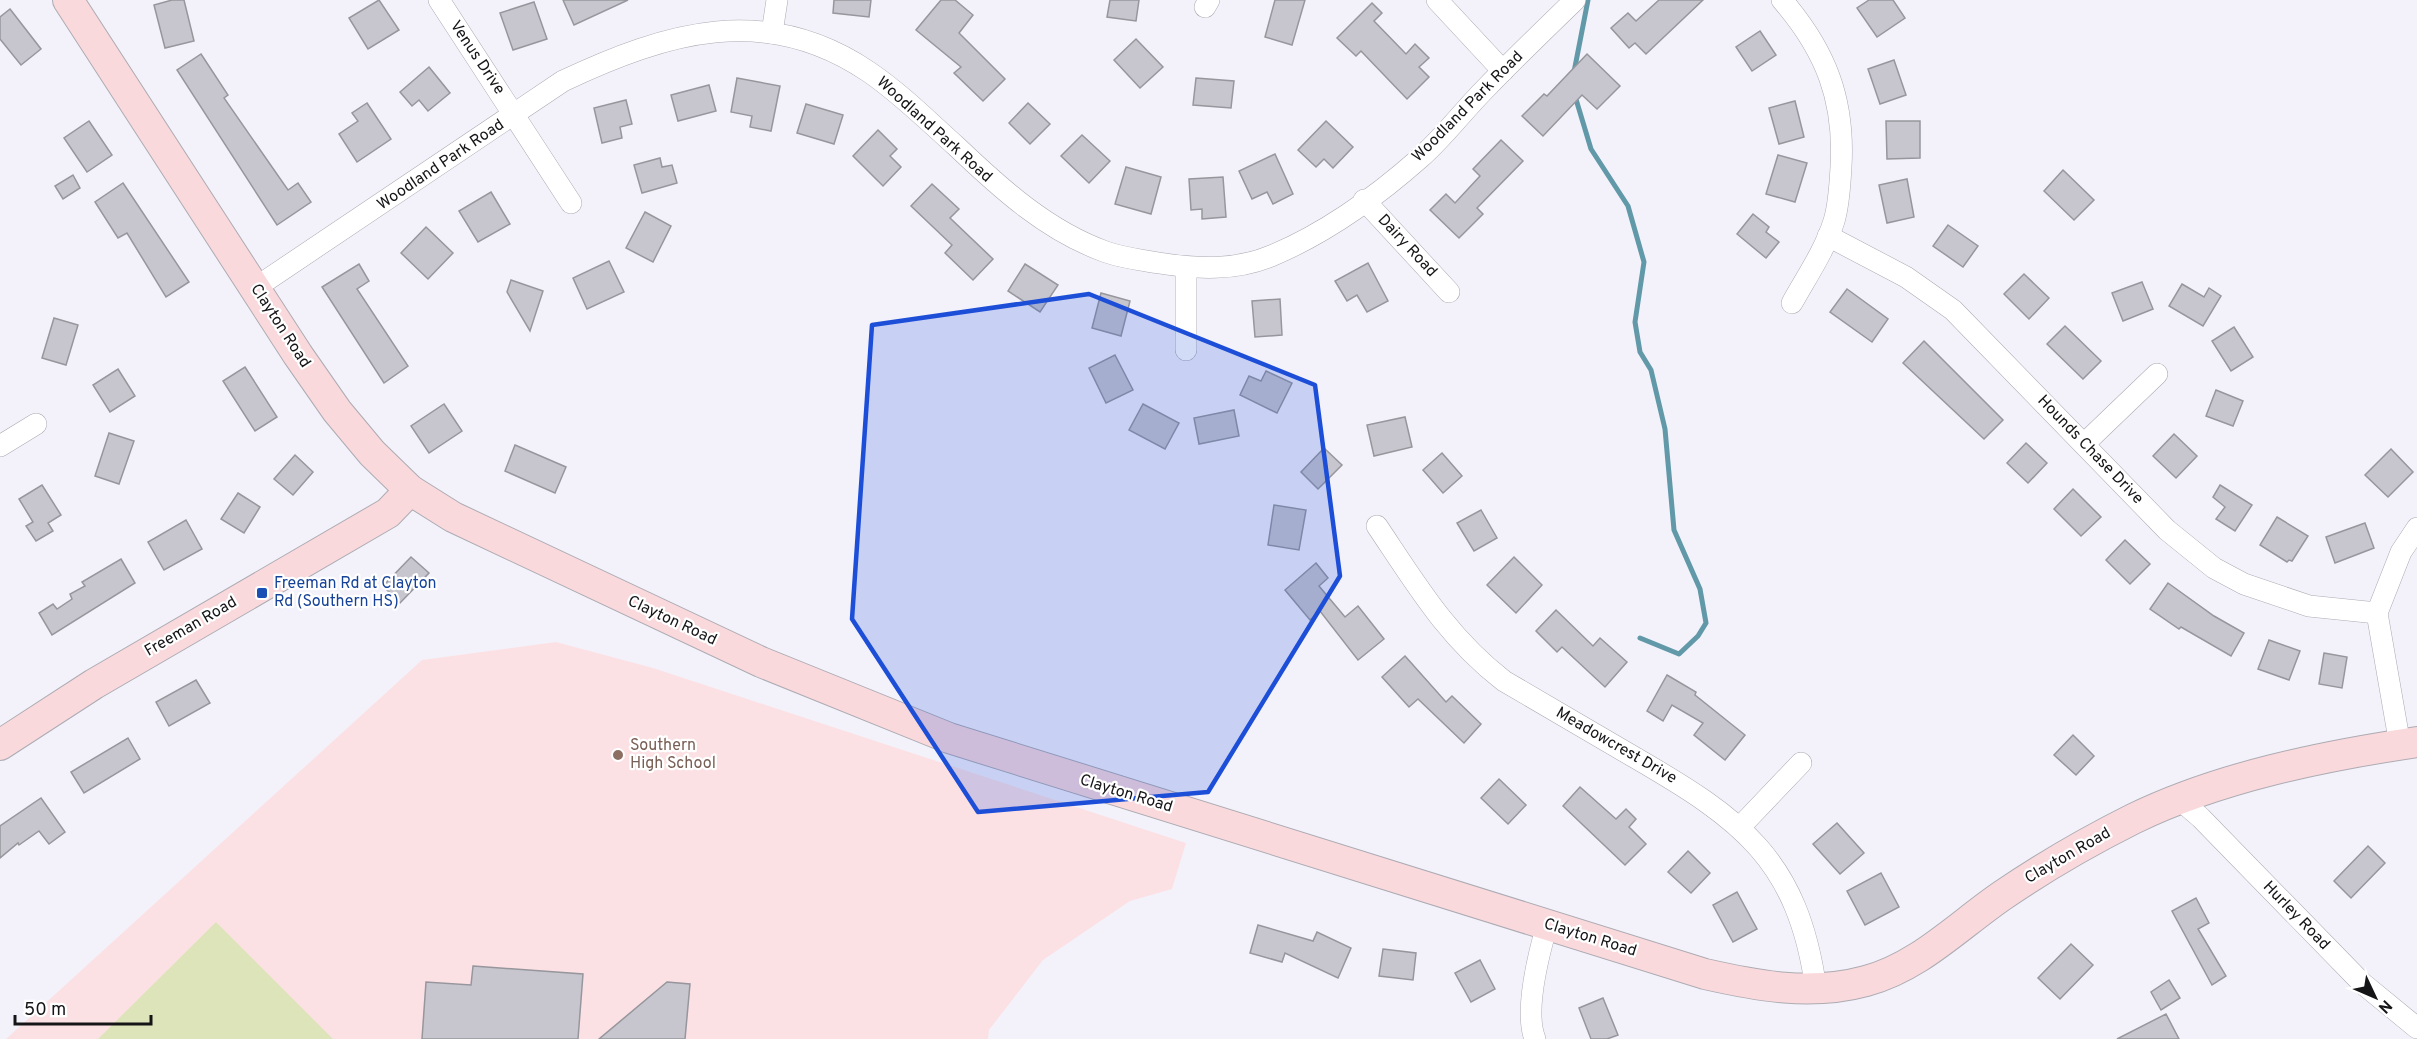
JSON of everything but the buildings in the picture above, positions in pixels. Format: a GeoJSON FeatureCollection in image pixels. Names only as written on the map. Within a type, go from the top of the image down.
{"type":"FeatureCollection","features":[{"type":"Feature","properties":{"kind":"street","name":"Clayton Road"},"geometry":{"type":"LineString","coordinates":[[68,0],[337,411],[372,453],[410,490],[453,517],[511,546],[761,662],[883,713],[1003,756],[1714,976],[1774,988],[1816,989],[1867,981],[1904,967],[2004,894],[2048,866],[2131,820],[2179,799],[2295,765],[2409,743]]}},
{"type":"Feature","properties":{"kind":"street","name":"Venus Drive"},"geometry":{"type":"LineString","coordinates":[[439,0],[571,203]]}},
{"type":"Feature","properties":{"kind":"street"},"geometry":{"type":"LineString","coordinates":[[772,33],[777,0]]}},
{"type":"Feature","properties":{"kind":"street"},"geometry":{"type":"LineString","coordinates":[[1437,0],[1503,71]]}},
{"type":"Feature","properties":{"kind":"street","name":"Woodland Park Road"},"geometry":{"type":"LineString","coordinates":[[255,288],[515,116],[564,81],[609,59],[647,46],[687,36],[738,29],[772,33],[820,47],[870,73],[955,145],[997,186],[1062,231],[1108,253],[1186,267],[1224,267],[1268,258],[1347,214],[1421,157],[1575,0]]}},
{"type":"Feature","properties":{"kind":"street"},"geometry":{"type":"LineString","coordinates":[[1782,0],[1824,61],[1841,117],[1843,135],[1840,183],[1834,220],[1828,236],[1792,303]]}},
{"type":"Feature","properties":{"kind":"street","name":"Dairy Road"},"geometry":{"type":"LineString","coordinates":[[1364,200],[1449,292]]}},
{"type":"Feature","properties":{"kind":"street","name":"Hounds Chase Drive"},"geometry":{"type":"LineString","coordinates":[[1828,236],[1906,277],[1953,310],[2167,530],[2214,568],[2244,584],[2309,606],[2377,613]]}},
{"type":"Feature","properties":{"kind":"street"},"geometry":{"type":"LineString","coordinates":[[1186,267],[1186,350]]}},
{"type":"Feature","properties":{"kind":"street"},"geometry":{"type":"LineString","coordinates":[[2084,444],[2157,374]]}},
{"type":"Feature","properties":{"kind":"street"},"geometry":{"type":"LineString","coordinates":[[0,446],[36,424]]}},
{"type":"Feature","properties":{"kind":"street","name":"Freeman Road"},"geometry":{"type":"LineString","coordinates":[[0,745],[94,684],[388,513],[410,490]]}},
{"type":"Feature","properties":{"kind":"street","name":"Meadowcrest Drive"},"geometry":{"type":"LineString","coordinates":[[1377,526],[1437,614],[1478,661],[1504,681],[1694,792],[1740,827],[1770,861],[1789,892],[1806,935],[1816,989]]}},
{"type":"Feature","properties":{"kind":"street"},"geometry":{"type":"LineString","coordinates":[[2409,743],[2377,613],[2400,552],[2417,528]]}},
{"type":"Feature","properties":{"kind":"street"},"geometry":{"type":"LineString","coordinates":[[1740,827],[1801,763]]}},
{"type":"Feature","properties":{"kind":"street","name":"Hurley Road"},"geometry":{"type":"LineString","coordinates":[[2179,799],[2201,818],[2362,983],[2417,1028]]}},
{"type":"Feature","properties":{"kind":"street"},"geometry":{"type":"LineString","coordinates":[[1535,1039],[1532,1020],[1535,975],[1547,925]]}},
{"type":"Feature","properties":{"kind":"highlighted area"},"geometry":{"type":"Polygon","coordinates":[[[1089,294],[1315,385],[1340,576],[1208,792],[978,812],[852,619],[872,325],[1089,294]]]}},
{"type":"Feature","properties":{"kind":"shaded area","name":"Southern High School"},"geometry":{"type":"Polygon","coordinates":[[[556,642],[653,668],[1186,843],[1172,889],[1130,901],[1043,960],[989,1030],[988,1039],[6,1039],[422,660],[556,642]]]}},
{"type":"Feature","properties":{"kind":"green space"},"geometry":{"type":"Polygon","coordinates":[[[216,922],[333,1039],[98,1039],[216,922]]]}},
{"type":"Feature","properties":{"kind":"waterway"},"geometry":{"type":"LineString","coordinates":[[1574,72],[1588,0]]}},
{"type":"Feature","properties":{"kind":"waterway"},"geometry":{"type":"LineString","coordinates":[[1575,96],[1591,149],[1628,206],[1644,262],[1635,322],[1640,352],[1651,370],[1665,429],[1674,530],[1700,589],[1706,623],[1698,636],[1679,654],[1640,638]]}},
{"type":"Feature","properties":{"kind":"place","name":"Freeman Rd at Clayton Rd (Southern HS)"},"geometry":{"type":"Point","coordinates":[262,593]}},
{"type":"Feature","properties":{"kind":"place","name":"Southern High School"},"geometry":{"type":"Point","coordinates":[618,755]}}]}
